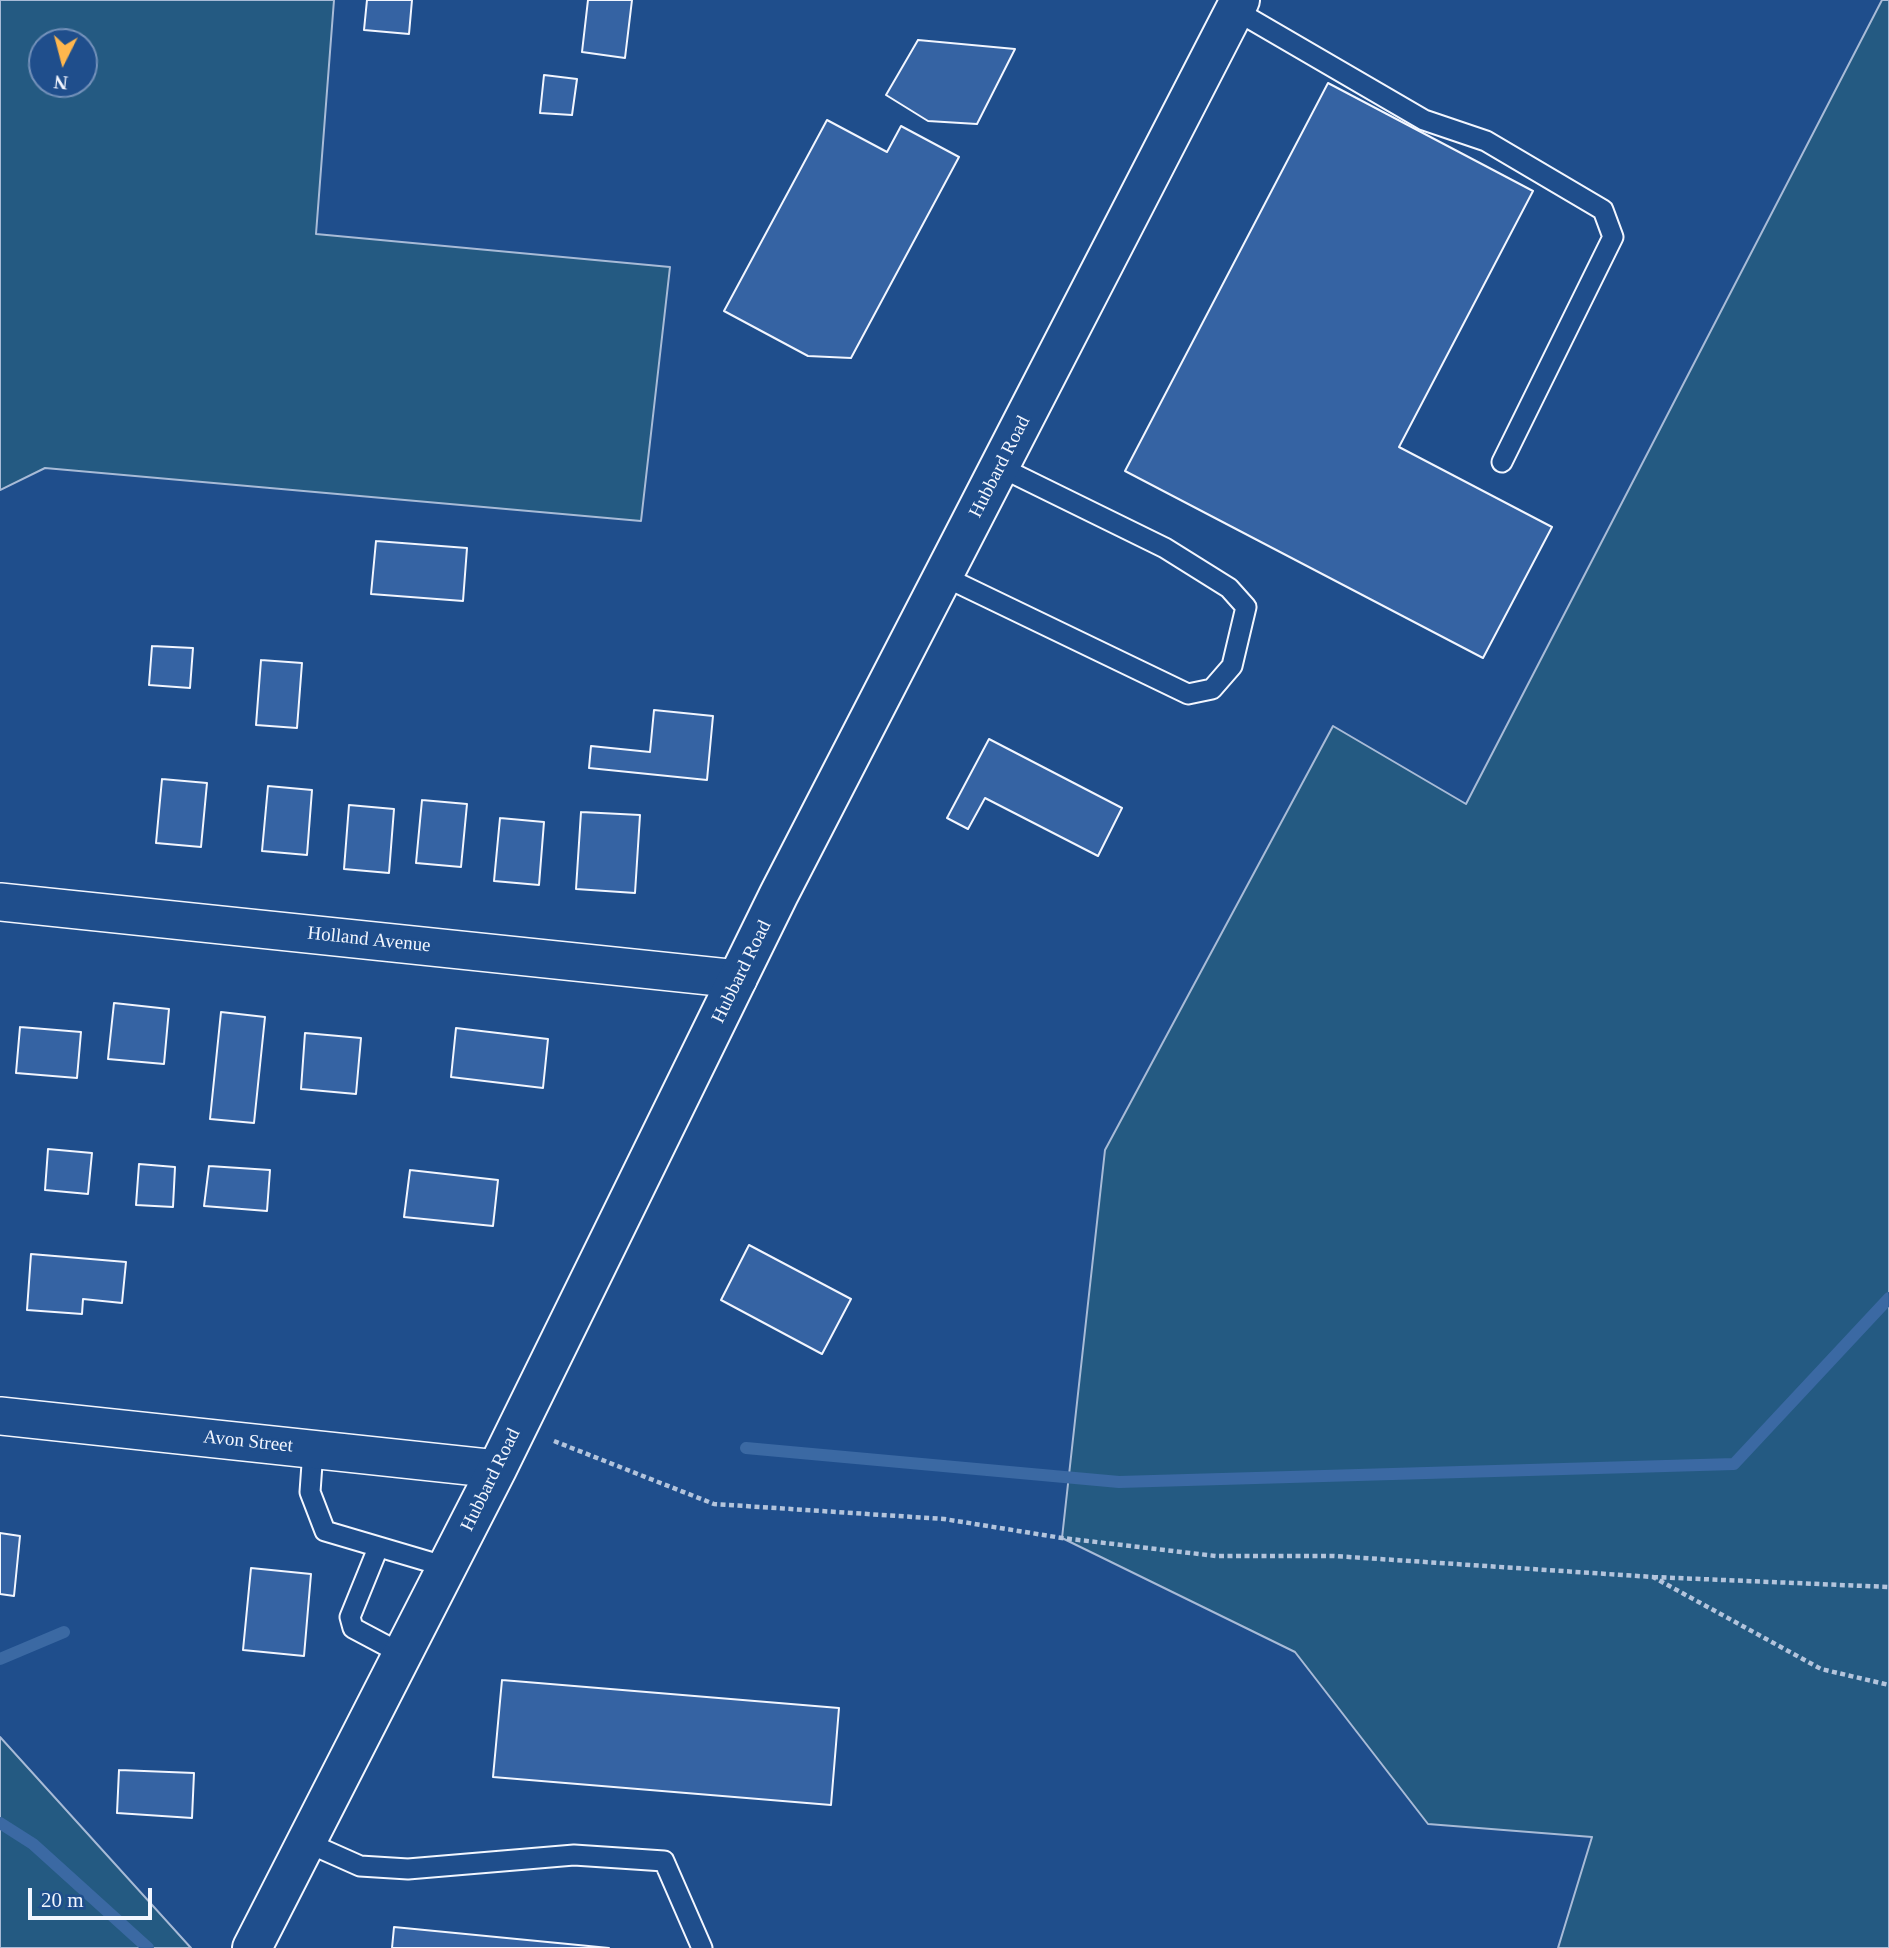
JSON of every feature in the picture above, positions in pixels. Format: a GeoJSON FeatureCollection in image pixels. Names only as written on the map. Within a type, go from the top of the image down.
{"type":"FeatureCollection","features":[{"type":"Feature","properties":{"kind":"main road","name":"Hubbard Road"},"geometry":{"type":"LineString","coordinates":[[252,1948],[497,1469],[738,979],[1237,5]]}},
{"type":"Feature","properties":{"kind":"street","name":"Holland Avenue"},"geometry":{"type":"LineString","coordinates":[[0,902],[738,979]]}},
{"type":"Feature","properties":{"kind":"street","name":"Avon Street"},"geometry":{"type":"LineString","coordinates":[[0,1416],[497,1469]]}},
{"type":"Feature","properties":{"kind":"lane"},"geometry":{"type":"LineString","coordinates":[[1237,5],[1423,120],[1486,141],[1603,210],[1613,237],[1502,462]]}},
{"type":"Feature","properties":{"kind":"lane"},"geometry":{"type":"LineString","coordinates":[[943,576],[1188,694],[1212,689],[1232,666],[1247,607],[1228,588],[1165,548],[1000,467]]}},
{"type":"Feature","properties":{"kind":"lane"},"geometry":{"type":"LineString","coordinates":[[313,1450],[310,1492],[325,1531],[447,1567]]}},
{"type":"Feature","properties":{"kind":"lane"},"geometry":{"type":"LineString","coordinates":[[378,1548],[350,1617],[353,1628],[402,1654]]}},
{"type":"Feature","properties":{"kind":"lane"},"geometry":{"type":"LineString","coordinates":[[306,1842],[360,1866],[408,1869],[574,1855],[664,1861],[702,1948]]}},
{"type":"Feature","properties":{"kind":"path"},"geometry":{"type":"LineString","coordinates":[[519,1424],[590,1457],[714,1504],[944,1520],[1062,1538],[1216,1556],[1334,1556],[1653,1577],[1889,1587]]}},
{"type":"Feature","properties":{"kind":"path"},"geometry":{"type":"LineString","coordinates":[[1653,1577],[1821,1670],[1889,1685]]}},
{"type":"Feature","properties":{"kind":"shaded area"},"geometry":{"type":"Polygon","coordinates":[[[0,0],[334,0],[316,234],[670,267],[641,521],[45,468],[0,490],[0,0]]]}},
{"type":"Feature","properties":{"kind":"shaded area"},"geometry":{"type":"Polygon","coordinates":[[[1882,0],[1889,0],[1889,1948],[1558,1948],[1592,1837],[1428,1824],[1295,1652],[1062,1538],[1105,1150],[1333,726],[1466,804],[1882,0]]]}},
{"type":"Feature","properties":{"kind":"shaded area"},"geometry":{"type":"Polygon","coordinates":[[[0,1737],[191,1948],[0,1948],[0,1737]]]}},
{"type":"Feature","properties":{"kind":"building"},"geometry":{"type":"Polygon","coordinates":[[[367,0],[412,0],[409,34],[364,30],[367,0]]]}},
{"type":"Feature","properties":{"kind":"building"},"geometry":{"type":"Polygon","coordinates":[[[588,0],[632,0],[625,58],[582,52],[588,0]]]}},
{"type":"Feature","properties":{"kind":"building"},"geometry":{"type":"Polygon","coordinates":[[[918,40],[1015,49],[977,124],[928,121],[886,95],[918,40]]]}},
{"type":"Feature","properties":{"kind":"building"},"geometry":{"type":"Polygon","coordinates":[[[544,75],[577,79],[572,115],[540,113],[544,75]]]}},
{"type":"Feature","properties":{"kind":"building"},"geometry":{"type":"Polygon","coordinates":[[[1328,83],[1533,191],[1399,447],[1552,527],[1483,658],[1125,471],[1328,83]]]}},
{"type":"Feature","properties":{"kind":"building"},"geometry":{"type":"Polygon","coordinates":[[[827,120],[887,152],[901,126],[959,157],[851,358],[808,356],[724,311],[827,120]]]}},
{"type":"Feature","properties":{"kind":"building"},"geometry":{"type":"Polygon","coordinates":[[[376,541],[467,548],[463,601],[371,594],[376,541]]]}},
{"type":"Feature","properties":{"kind":"building"},"geometry":{"type":"Polygon","coordinates":[[[152,646],[193,648],[190,688],[149,685],[152,646]]]}},
{"type":"Feature","properties":{"kind":"building"},"geometry":{"type":"Polygon","coordinates":[[[261,660],[302,663],[297,728],[256,725],[261,660]]]}},
{"type":"Feature","properties":{"kind":"building"},"geometry":{"type":"Polygon","coordinates":[[[654,710],[713,716],[707,780],[589,768],[591,746],[650,752],[654,710]]]}},
{"type":"Feature","properties":{"kind":"building"},"geometry":{"type":"Polygon","coordinates":[[[989,739],[1122,808],[1098,856],[985,798],[968,829],[947,818],[989,739]]]}},
{"type":"Feature","properties":{"kind":"building"},"geometry":{"type":"Polygon","coordinates":[[[162,779],[207,783],[201,847],[156,843],[162,779]]]}},
{"type":"Feature","properties":{"kind":"building"},"geometry":{"type":"Polygon","coordinates":[[[268,786],[312,790],[307,855],[262,851],[268,786]]]}},
{"type":"Feature","properties":{"kind":"building"},"geometry":{"type":"Polygon","coordinates":[[[422,800],[467,804],[461,867],[416,863],[422,800]]]}},
{"type":"Feature","properties":{"kind":"building"},"geometry":{"type":"Polygon","coordinates":[[[349,805],[394,809],[389,873],[344,869],[349,805]]]}},
{"type":"Feature","properties":{"kind":"building"},"geometry":{"type":"Polygon","coordinates":[[[581,812],[640,815],[635,893],[576,889],[581,812]]]}},
{"type":"Feature","properties":{"kind":"building"},"geometry":{"type":"Polygon","coordinates":[[[500,818],[544,822],[539,885],[494,881],[500,818]]]}},
{"type":"Feature","properties":{"kind":"building"},"geometry":{"type":"Polygon","coordinates":[[[114,1003],[169,1009],[164,1064],[108,1059],[114,1003]]]}},
{"type":"Feature","properties":{"kind":"building"},"geometry":{"type":"Polygon","coordinates":[[[221,1012],[265,1017],[254,1123],[210,1119],[221,1012]]]}},
{"type":"Feature","properties":{"kind":"building"},"geometry":{"type":"Polygon","coordinates":[[[20,1027],[81,1032],[77,1078],[16,1073],[20,1027]]]}},
{"type":"Feature","properties":{"kind":"building"},"geometry":{"type":"Polygon","coordinates":[[[456,1028],[548,1039],[543,1088],[451,1077],[456,1028]]]}},
{"type":"Feature","properties":{"kind":"building"},"geometry":{"type":"Polygon","coordinates":[[[305,1033],[361,1038],[356,1094],[301,1089],[305,1033]]]}},
{"type":"Feature","properties":{"kind":"building"},"geometry":{"type":"Polygon","coordinates":[[[48,1149],[92,1153],[88,1194],[45,1190],[48,1149]]]}},
{"type":"Feature","properties":{"kind":"building"},"geometry":{"type":"Polygon","coordinates":[[[139,1164],[175,1167],[173,1207],[136,1205],[139,1164]]]}},
{"type":"Feature","properties":{"kind":"building"},"geometry":{"type":"Polygon","coordinates":[[[209,1166],[270,1170],[267,1211],[204,1206],[209,1166]]]}},
{"type":"Feature","properties":{"kind":"building"},"geometry":{"type":"Polygon","coordinates":[[[410,1170],[498,1180],[493,1226],[404,1217],[410,1170]]]}},
{"type":"Feature","properties":{"kind":"building"},"geometry":{"type":"Polygon","coordinates":[[[749,1245],[851,1299],[822,1354],[721,1300],[749,1245]]]}},
{"type":"Feature","properties":{"kind":"building"},"geometry":{"type":"Polygon","coordinates":[[[31,1254],[126,1262],[122,1303],[83,1299],[82,1314],[27,1310],[31,1254]]]}},
{"type":"Feature","properties":{"kind":"building"},"geometry":{"type":"Polygon","coordinates":[[[0,1533],[20,1536],[14,1596],[0,1594],[0,1533]]]}},
{"type":"Feature","properties":{"kind":"building"},"geometry":{"type":"Polygon","coordinates":[[[251,1568],[311,1574],[304,1656],[243,1650],[251,1568]]]}},
{"type":"Feature","properties":{"kind":"building"},"geometry":{"type":"Polygon","coordinates":[[[502,1680],[839,1708],[831,1805],[493,1777],[502,1680]]]}},
{"type":"Feature","properties":{"kind":"building"},"geometry":{"type":"Polygon","coordinates":[[[119,1770],[194,1773],[192,1818],[117,1813],[119,1770]]]}},
{"type":"Feature","properties":{"kind":"building"},"geometry":{"type":"Polygon","coordinates":[[[394,1927],[609,1948],[392,1948],[394,1927]]]}},
{"type":"Feature","properties":{"kind":"waterway"},"geometry":{"type":"LineString","coordinates":[[746,1448],[1119,1482],[1734,1464],[1889,1298]]}},
{"type":"Feature","properties":{"kind":"waterway"},"geometry":{"type":"LineString","coordinates":[[0,1659],[64,1632]]}},
{"type":"Feature","properties":{"kind":"waterway"},"geometry":{"type":"LineString","coordinates":[[0,1823],[33,1844],[148,1948]]}}]}
